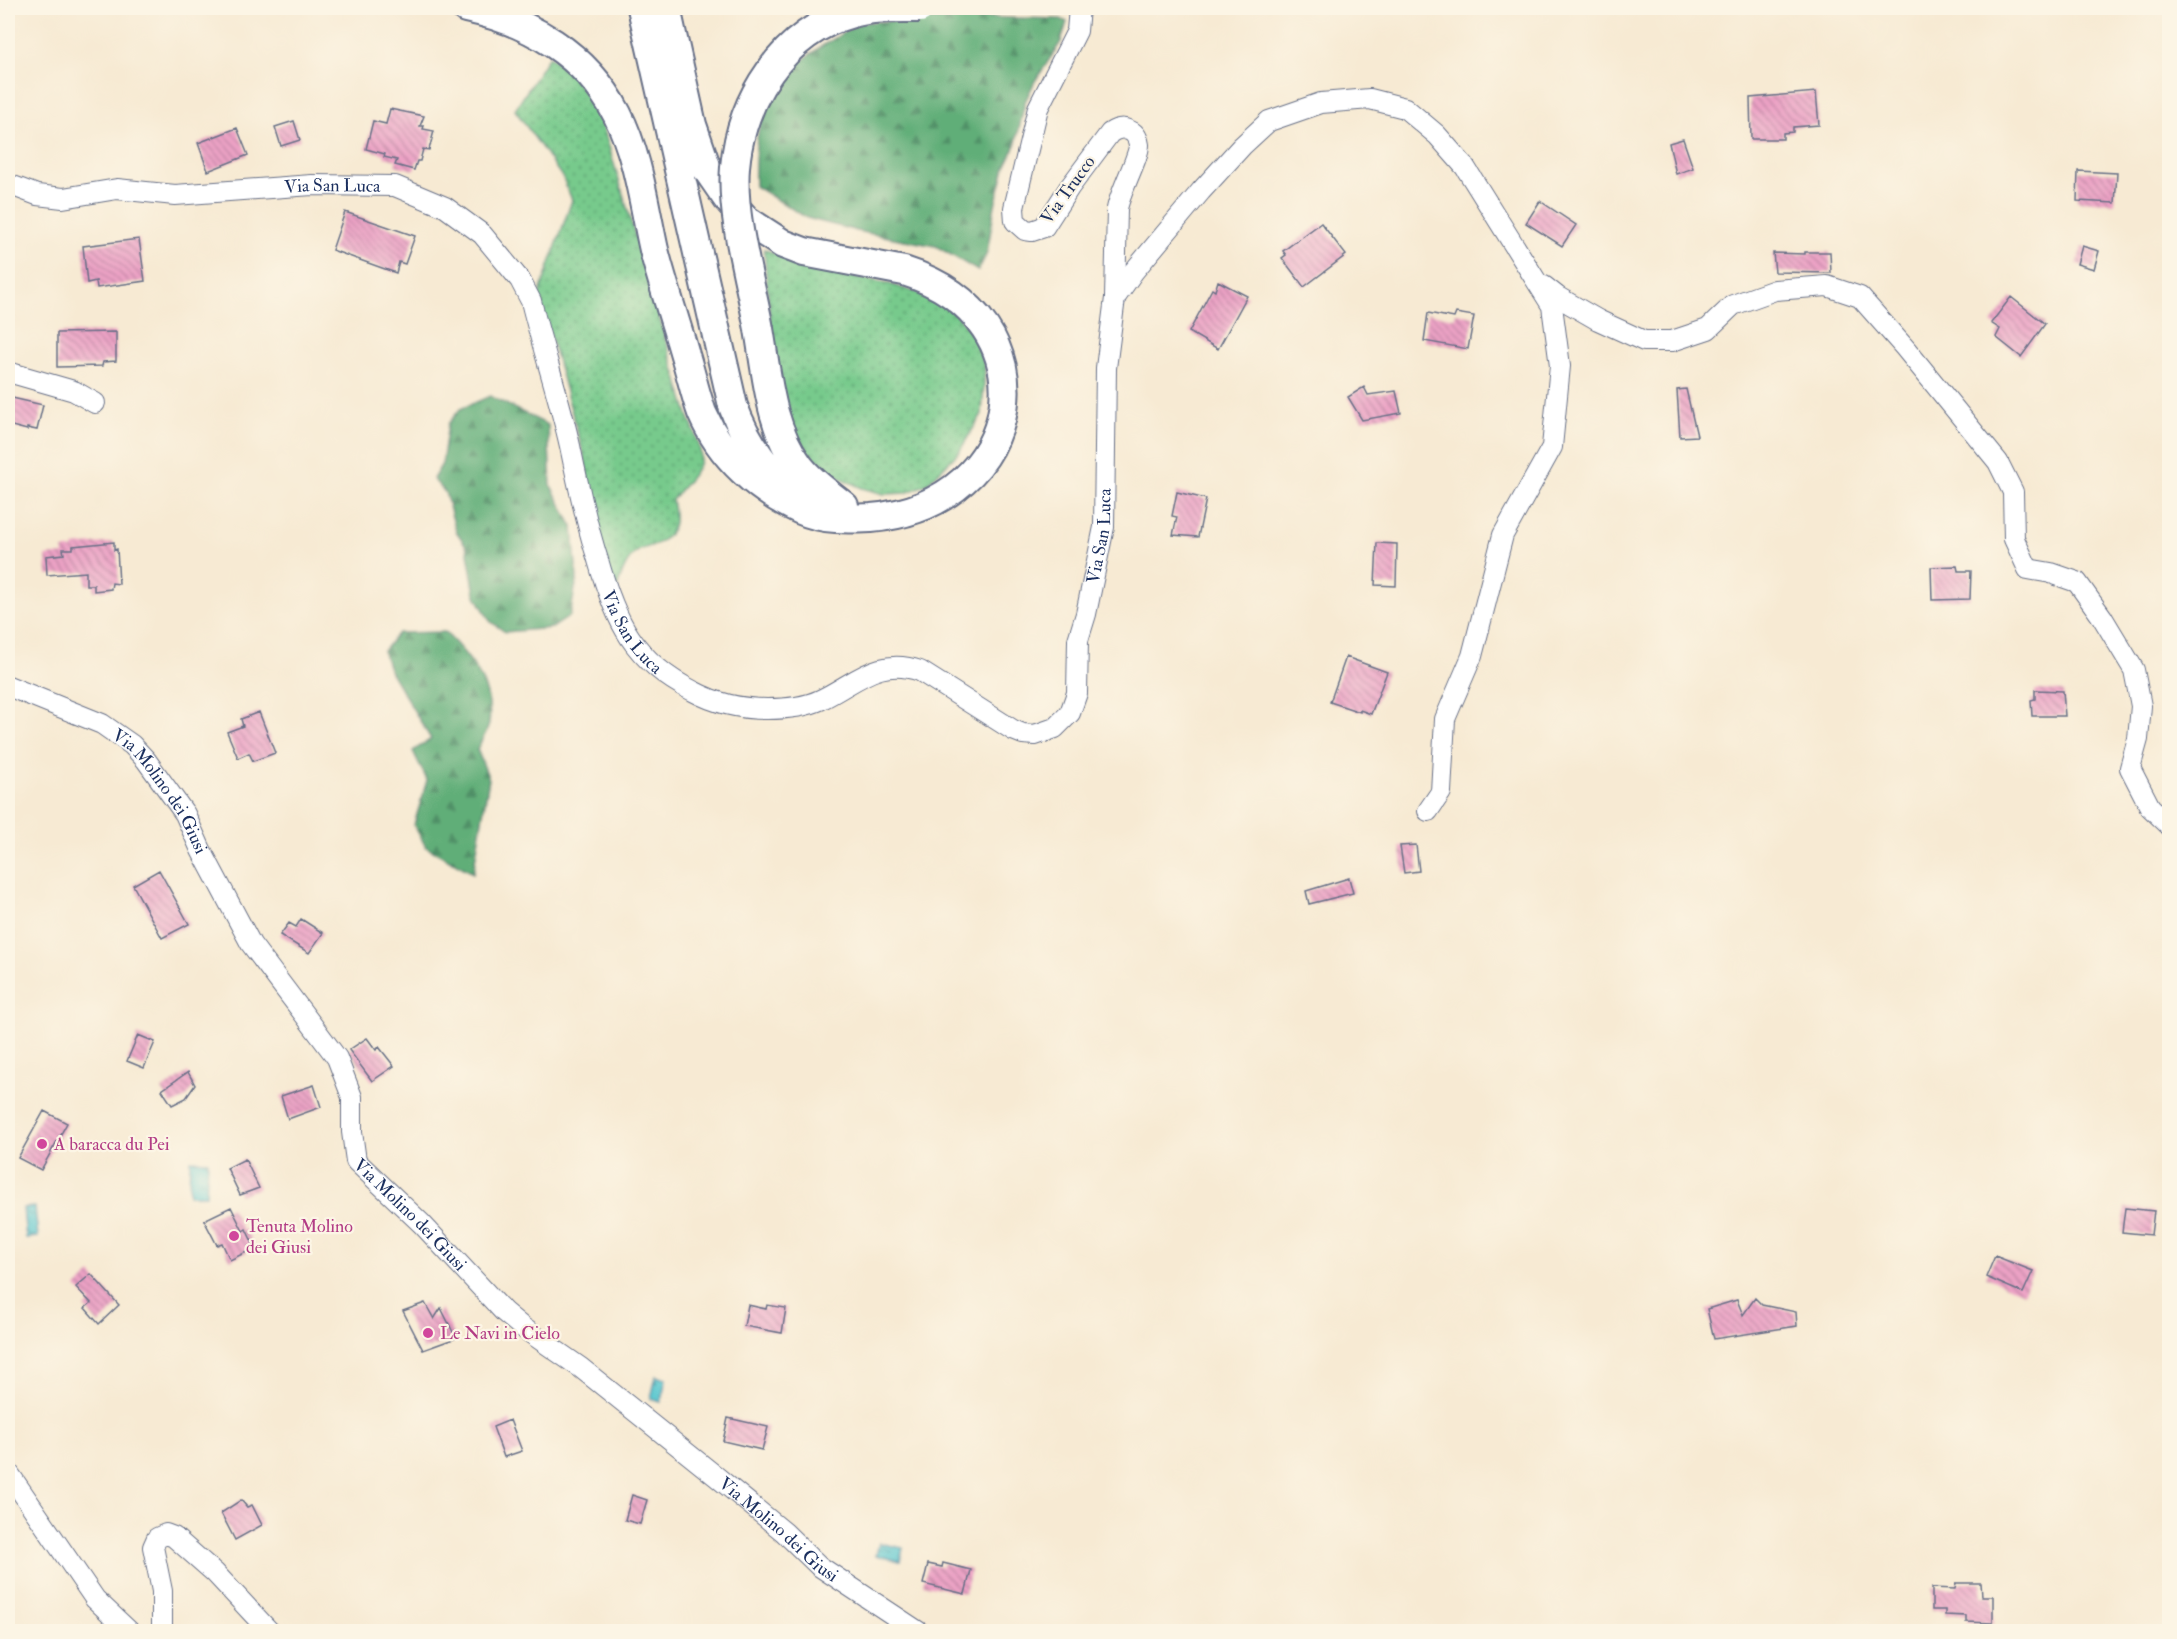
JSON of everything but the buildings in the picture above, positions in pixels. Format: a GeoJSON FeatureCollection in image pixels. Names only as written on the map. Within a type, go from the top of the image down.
{"type":"FeatureCollection","features":[{"type":"Feature","properties":{"kind":"highway"},"geometry":{"type":"LineString","coordinates":[[466,8],[491,13],[534,31],[567,51],[595,80],[617,114],[633,156],[656,255],[701,409],[721,447],[765,490],[804,512],[847,519],[881,517],[912,509],[940,498],[960,485],[986,456],[994,439],[1006,402],[1002,363],[995,345],[984,326],[970,310],[954,296],[921,276],[804,252],[783,244],[746,220],[707,169],[692,125],[666,8]]}},
{"type":"Feature","properties":{"kind":"highway"},"geometry":{"type":"LineString","coordinates":[[642,8],[731,395],[741,427],[752,447],[778,476],[800,491],[881,517]]}},
{"type":"Feature","properties":{"kind":"highway"},"geometry":{"type":"LineString","coordinates":[[844,506],[799,466],[789,450],[775,416],[740,228],[735,167],[748,111],[763,81],[783,54],[806,35],[831,21],[852,13],[873,9],[920,8]]}},
{"type":"Feature","properties":{"kind":"street","name":"Via Trucco"},"geometry":{"type":"LineString","coordinates":[[1079,8],[1077,31],[1038,108],[1013,214],[1015,221],[1025,230],[1032,231],[1044,227],[1069,188],[1110,133],[1121,128],[1133,132],[1137,137],[1138,150],[1119,197],[1115,298]]}},
{"type":"Feature","properties":{"kind":"street"},"geometry":{"type":"LineString","coordinates":[[1115,298],[1134,271],[1201,191],[1242,146],[1269,121],[1321,103],[1370,99],[1405,108],[1437,135],[1465,167],[1551,306],[1560,366],[1552,447],[1503,536],[1472,656],[1445,719],[1441,792],[1428,811]]}},
{"type":"Feature","properties":{"kind":"street","name":"Via San Luca"},"geometry":{"type":"LineString","coordinates":[[8,184],[38,195],[63,198],[117,189],[175,195],[312,185],[395,186],[445,207],[482,234],[520,280],[531,301],[569,443],[586,522],[608,595],[625,631],[650,662],[674,681],[703,697],[745,708],[789,708],[818,701],[873,671],[901,666],[920,671],[1012,730],[1023,734],[1046,732],[1063,721],[1074,704],[1077,693],[1078,640],[1086,614],[1104,526],[1106,368],[1115,298]]}},
{"type":"Feature","properties":{"kind":"street"},"geometry":{"type":"LineString","coordinates":[[1530,273],[1557,297],[1598,320],[1644,341],[1672,341],[1708,329],[1733,305],[1774,290],[1827,286],[1860,297],[1998,462],[2013,492],[2014,539],[2028,569],[2051,573],[2077,582],[2102,617],[2134,670],[2141,706],[2138,739],[2130,768],[2150,807],[2169,826]]}},
{"type":"Feature","properties":{"kind":"street"},"geometry":{"type":"LineString","coordinates":[[8,372],[74,391],[94,403]]}},
{"type":"Feature","properties":{"kind":"street","name":"Via Molino dei Giusi"},"geometry":{"type":"LineString","coordinates":[[8,686],[102,724],[116,732],[146,760],[185,814],[201,850],[251,944],[337,1058],[351,1096],[356,1161],[362,1168],[422,1224],[504,1312],[522,1327],[581,1368],[717,1477],[784,1532],[819,1566],[919,1632]]}},
{"type":"Feature","properties":{"kind":"street"},"geometry":{"type":"LineString","coordinates":[[8,1472],[95,1599],[130,1632]]}},
{"type":"Feature","properties":{"kind":"street"},"geometry":{"type":"LineString","coordinates":[[162,1632],[162,1591],[153,1547],[157,1538],[166,1534],[174,1537],[215,1573],[270,1632]]}},
{"type":"Feature","properties":{"kind":"green space"},"geometry":{"type":"Polygon","coordinates":[[[976,17],[1061,19],[1067,22],[1061,42],[1035,81],[1025,102],[1015,147],[1005,167],[995,205],[987,253],[978,271],[936,246],[857,231],[807,218],[755,186],[757,139],[768,101],[791,70],[809,55],[861,23],[976,17]]]}},
{"type":"Feature","properties":{"kind":"green space"},"geometry":{"type":"Polygon","coordinates":[[[549,56],[573,77],[602,123],[688,415],[699,444],[700,461],[697,469],[672,500],[674,523],[670,533],[660,542],[641,550],[630,558],[617,588],[608,580],[592,508],[585,459],[539,295],[572,200],[563,178],[515,110],[549,56]]]}},
{"type":"Feature","properties":{"kind":"green space"},"geometry":{"type":"Polygon","coordinates":[[[764,249],[811,268],[886,283],[942,300],[974,334],[985,367],[982,414],[959,452],[927,484],[906,493],[884,494],[862,488],[830,473],[807,451],[793,431],[782,401],[770,320],[764,249]]]}},
{"type":"Feature","properties":{"kind":"green space"},"geometry":{"type":"Polygon","coordinates":[[[490,396],[548,425],[551,486],[573,527],[577,579],[570,616],[552,628],[505,632],[490,621],[475,594],[467,547],[456,531],[445,492],[433,479],[442,464],[448,424],[460,409],[490,396]]]}},
{"type":"Feature","properties":{"kind":"green space"},"geometry":{"type":"Polygon","coordinates":[[[445,632],[478,673],[488,697],[490,709],[486,733],[477,749],[489,779],[473,873],[426,847],[414,825],[427,780],[413,751],[431,739],[389,669],[383,651],[398,633],[445,632]]]}},
{"type":"Feature","properties":{"kind":"water"},"geometry":{"type":"Polygon","coordinates":[[[190,1160],[208,1161],[206,1195],[189,1195],[190,1160]]]}},
{"type":"Feature","properties":{"kind":"water"},"geometry":{"type":"Polygon","coordinates":[[[35,1207],[38,1237],[26,1238],[23,1208],[35,1207]]]}},
{"type":"Feature","properties":{"kind":"water"},"geometry":{"type":"Polygon","coordinates":[[[656,1376],[666,1379],[661,1402],[651,1399],[656,1376]]]}},
{"type":"Feature","properties":{"kind":"water"},"geometry":{"type":"Polygon","coordinates":[[[879,1543],[903,1548],[900,1561],[876,1555],[879,1543]]]}},
{"type":"Feature","properties":{"kind":"place","name":"A baracca du Pei"},"geometry":{"type":"Point","coordinates":[42,1144]}},
{"type":"Feature","properties":{"kind":"place","name":"Tenuta Molino dei Giusi"},"geometry":{"type":"Point","coordinates":[234,1236]}},
{"type":"Feature","properties":{"kind":"place","name":"Le Navi in Cielo"},"geometry":{"type":"Point","coordinates":[428,1333]}}]}
